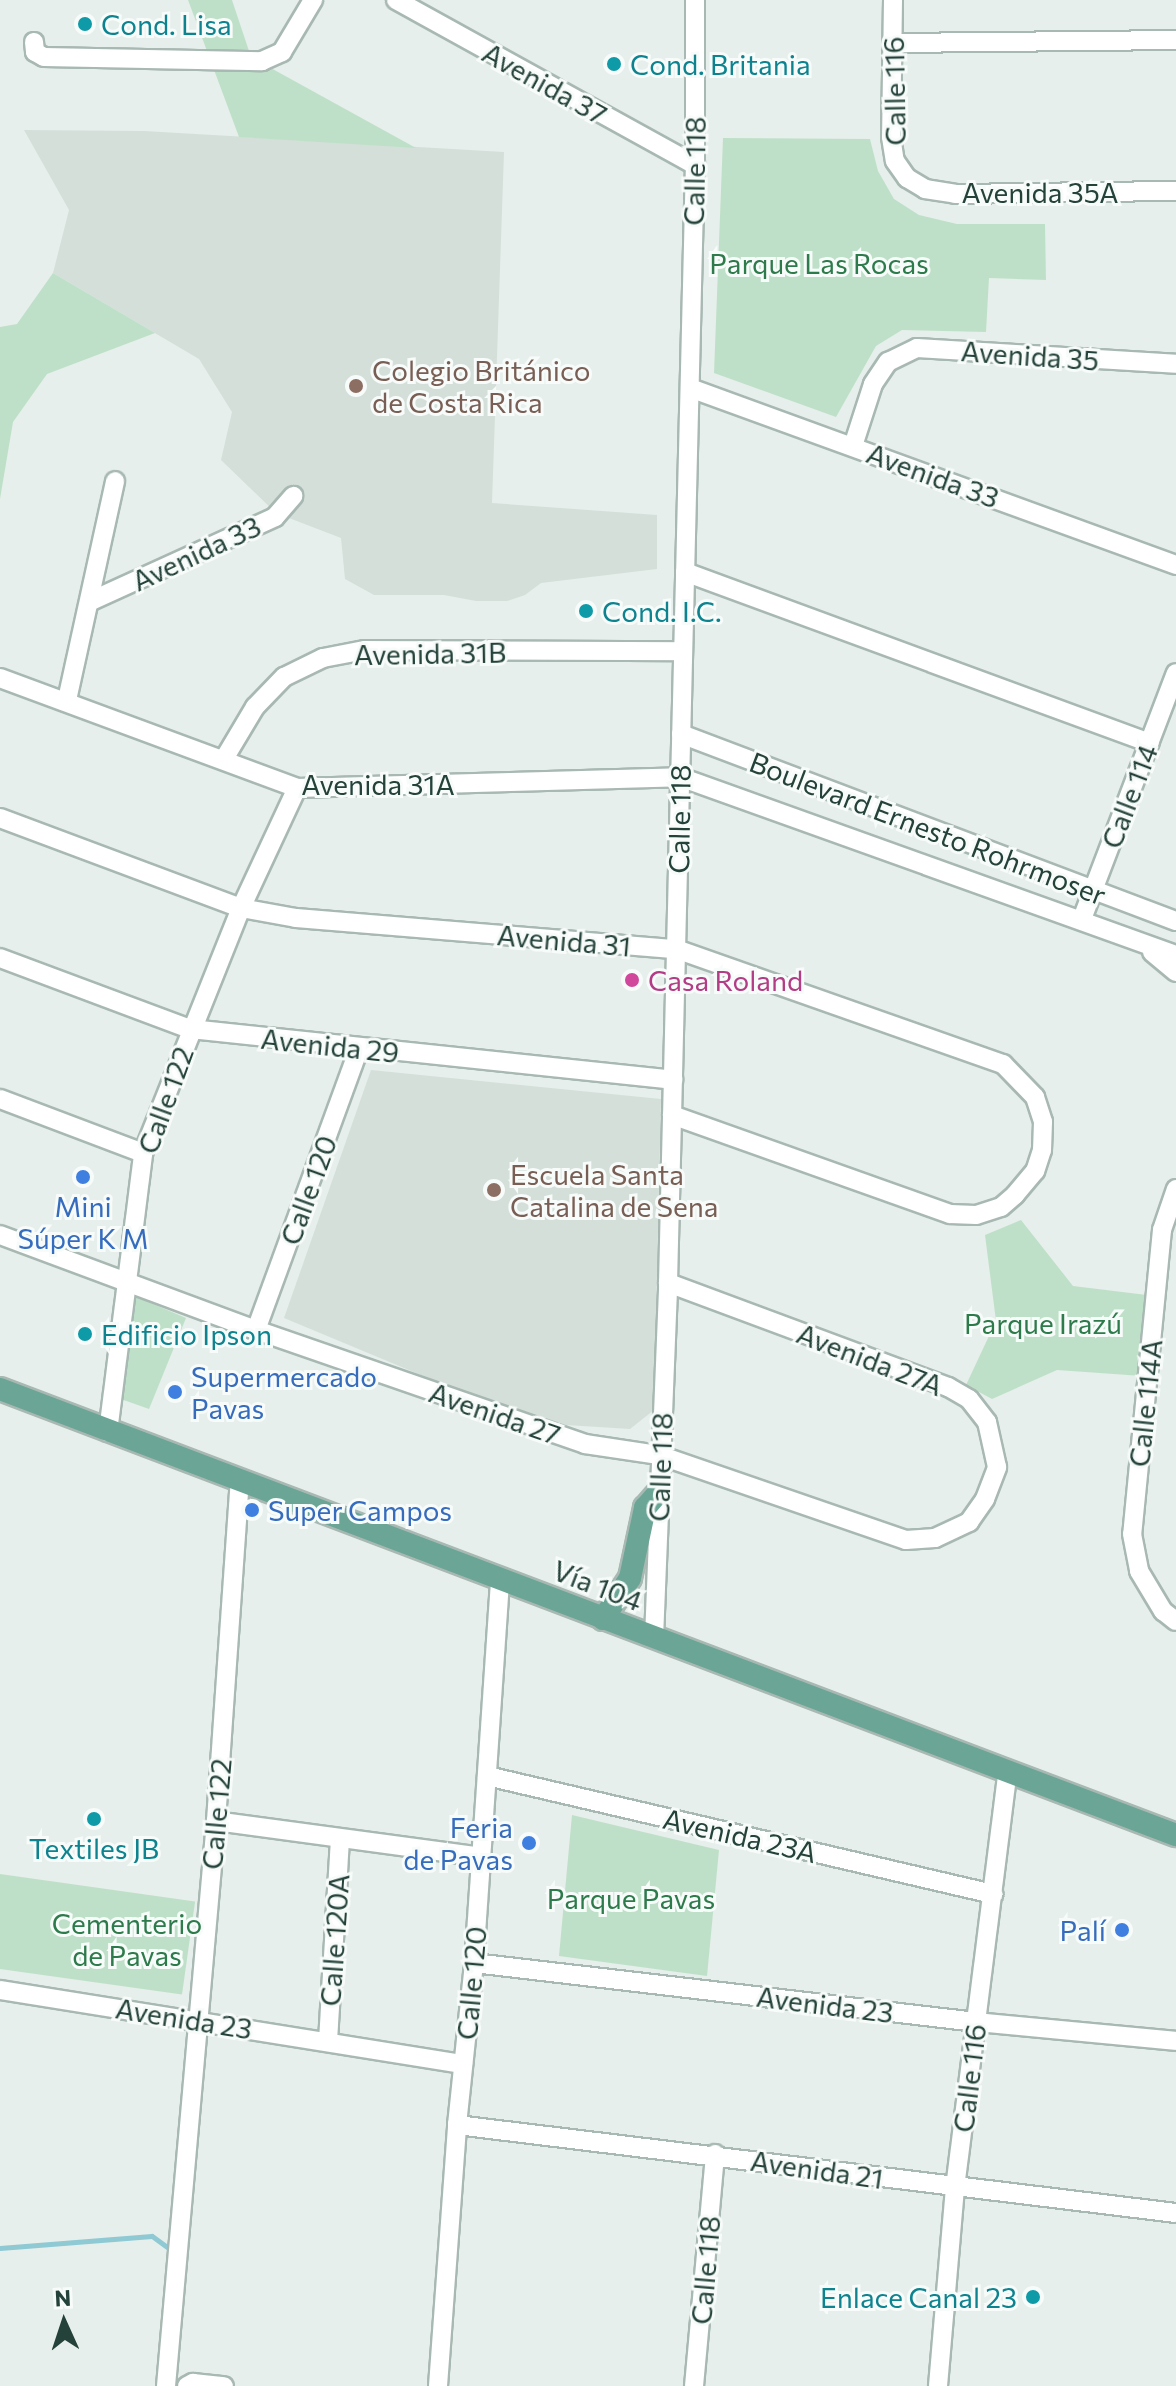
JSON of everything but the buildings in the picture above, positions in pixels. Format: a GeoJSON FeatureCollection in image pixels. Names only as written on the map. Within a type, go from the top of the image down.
{"type":"FeatureCollection","features":[{"type":"Feature","properties":{"kind":"main road","name":"Vía 104"},"geometry":{"type":"LineString","coordinates":[[0,1389],[1008,1771],[1171,1836]]}},
{"type":"Feature","properties":{"kind":"main road"},"geometry":{"type":"LineString","coordinates":[[603,1619],[630,1578],[645,1508],[659,1492]]}},
{"type":"Feature","properties":{"kind":"street"},"geometry":{"type":"LineString","coordinates":[[34,42],[35,52],[44,57],[262,61],[282,52],[313,0]]}},
{"type":"Feature","properties":{"kind":"street","name":"Avenida 37"},"geometry":{"type":"LineString","coordinates":[[396,0],[695,165]]}},
{"type":"Feature","properties":{"kind":"street","name":"Calle 118"},"geometry":{"type":"LineString","coordinates":[[654,1638],[668,1283],[695,165],[695,0]]}},
{"type":"Feature","properties":{"kind":"street","name":"Calle 116"},"geometry":{"type":"LineString","coordinates":[[893,0],[891,137],[895,161],[907,178]]}},
{"type":"Feature","properties":{"kind":"street"},"geometry":{"type":"LineString","coordinates":[[893,43],[1176,40]]}},
{"type":"Feature","properties":{"kind":"street","name":"Avenida 35A"},"geometry":{"type":"LineString","coordinates":[[907,178],[925,189],[955,194],[1176,191]]}},
{"type":"Feature","properties":{"kind":"street","name":"Avenida 35"},"geometry":{"type":"LineString","coordinates":[[853,446],[873,384],[888,362],[917,348],[1176,364]]}},
{"type":"Feature","properties":{"kind":"street","name":"Avenida 33"},"geometry":{"type":"LineString","coordinates":[[690,388],[1176,565]]}},
{"type":"Feature","properties":{"kind":"street"},"geometry":{"type":"LineString","coordinates":[[67,700],[115,481]]}},
{"type":"Feature","properties":{"kind":"street","name":"Avenida 33"},"geometry":{"type":"LineString","coordinates":[[91,601],[275,517],[293,496]]}},
{"type":"Feature","properties":{"kind":"street"},"geometry":{"type":"LineString","coordinates":[[685,572],[1149,743]]}},
{"type":"Feature","properties":{"kind":"street","name":"Avenida 31B"},"geometry":{"type":"LineString","coordinates":[[224,759],[255,707],[284,677],[323,658],[365,650],[683,651]]}},
{"type":"Feature","properties":{"kind":"street","name":"Calle 114"},"geometry":{"type":"LineString","coordinates":[[1082,919],[1176,673]]}},
{"type":"Feature","properties":{"kind":"street","name":"Avenida 31A"},"geometry":{"type":"LineString","coordinates":[[0,678],[67,700],[297,788],[680,777]]}},
{"type":"Feature","properties":{"kind":"street","name":"Boulevard Ernesto Rohrmoser"},"geometry":{"type":"LineString","coordinates":[[681,734],[1176,921]]}},
{"type":"Feature","properties":{"kind":"street","name":"Boulevard Ernesto Rohrmoser"},"geometry":{"type":"LineString","coordinates":[[680,777],[1176,955]]}},
{"type":"Feature","properties":{"kind":"street","name":"Calle 122"},"geometry":{"type":"LineString","coordinates":[[108,1432],[143,1153],[190,1029],[241,908],[297,788]]}},
{"type":"Feature","properties":{"kind":"street","name":"Avenida 31"},"geometry":{"type":"LineString","coordinates":[[0,818],[241,908],[296,918],[676,949],[1003,1064],[1035,1097],[1043,1122],[1042,1150],[1035,1171],[1001,1207],[976,1215],[950,1214],[672,1115]]}},
{"type":"Feature","properties":{"kind":"street"},"geometry":{"type":"LineString","coordinates":[[1130,936],[1176,972]]}},
{"type":"Feature","properties":{"kind":"street","name":"Avenida 29"},"geometry":{"type":"LineString","coordinates":[[0,958],[190,1029],[673,1080]]}},
{"type":"Feature","properties":{"kind":"street","name":"Calle 120"},"geometry":{"type":"LineString","coordinates":[[256,1330],[359,1049]]}},
{"type":"Feature","properties":{"kind":"street"},"geometry":{"type":"LineString","coordinates":[[0,1099],[143,1153]]}},
{"type":"Feature","properties":{"kind":"street","name":"Calle 114A"},"geometry":{"type":"LineString","coordinates":[[1170,1616],[1139,1571],[1132,1534],[1162,1230],[1176,1189]]}},
{"type":"Feature","properties":{"kind":"street","name":"Avenida 27"},"geometry":{"type":"LineString","coordinates":[[0,1235],[256,1330],[585,1444],[659,1455],[906,1540],[935,1538],[969,1522],[985,1499]]}},
{"type":"Feature","properties":{"kind":"street","name":"Avenida 27A"},"geometry":{"type":"LineString","coordinates":[[668,1283],[948,1387],[969,1399],[987,1422],[997,1467],[985,1499]]}},
{"type":"Feature","properties":{"kind":"street","name":"Calle 122"},"geometry":{"type":"LineString","coordinates":[[166,2386],[216,1821],[240,1482]]}},
{"type":"Feature","properties":{"kind":"street","name":"Calle 120"},"geometry":{"type":"LineString","coordinates":[[438,2386],[457,2125],[474,1963],[500,1579]]}},
{"type":"Feature","properties":{"kind":"street","name":"Calle 116"},"geometry":{"type":"LineString","coordinates":[[938,2386],[955,2188],[1008,1771]]}},
{"type":"Feature","properties":{"kind":"street","name":"Avenida 23A"},"geometry":{"type":"LineString","coordinates":[[487,1776],[993,1894]]}},
{"type":"Feature","properties":{"kind":"street"},"geometry":{"type":"LineString","coordinates":[[216,1821],[481,1857]]}},
{"type":"Feature","properties":{"kind":"street","name":"Calle 120A"},"geometry":{"type":"LineString","coordinates":[[328,2041],[340,1839]]}},
{"type":"Feature","properties":{"kind":"street","name":"Avenida 23"},"geometry":{"type":"LineString","coordinates":[[474,1963],[976,2022],[1176,2041]]}},
{"type":"Feature","properties":{"kind":"street","name":"Avenida 23"},"geometry":{"type":"LineString","coordinates":[[0,1990],[198,2019],[463,2064]]}},
{"type":"Feature","properties":{"kind":"street","name":"Avenida 21"},"geometry":{"type":"LineString","coordinates":[[457,2125],[715,2154],[955,2188],[1176,2213]]}},
{"type":"Feature","properties":{"kind":"street","name":"Calle 118"},"geometry":{"type":"LineString","coordinates":[[694,2386],[715,2154]]}},
{"type":"Feature","properties":{"kind":"street"},"geometry":{"type":"LineString","coordinates":[[187,2386],[193,2383],[224,2386]]}},
{"type":"Feature","properties":{"kind":"shaded area","name":"Colegio Británico de Costa Rica"},"geometry":{"type":"Polygon","coordinates":[[[24,130],[144,131],[504,152],[492,503],[657,515],[657,569],[541,583],[525,595],[507,601],[476,601],[444,595],[374,595],[345,579],[341,538],[276,513],[221,460],[232,412],[199,359],[53,273],[69,210],[24,130]]]}},
{"type":"Feature","properties":{"kind":"shaded area","name":"Escuela Santa Catalina de Sena"},"geometry":{"type":"Polygon","coordinates":[[[371,1070],[661,1099],[654,1410],[630,1429],[566,1425],[452,1388],[284,1318],[371,1070]]]}},
{"type":"Feature","properties":{"kind":"green space"},"geometry":{"type":"Polygon","coordinates":[[[188,0],[232,0],[251,57],[416,148],[239,137],[188,0]]]}},
{"type":"Feature","properties":{"kind":"green space","name":"Parque Las Rocas"},"geometry":{"type":"Polygon","coordinates":[[[723,138],[870,139],[878,171],[894,199],[919,215],[957,224],[1045,224],[1046,280],[989,278],[986,332],[902,330],[876,346],[836,417],[714,373],[723,138]]]}},
{"type":"Feature","properties":{"kind":"green space"},"geometry":{"type":"Polygon","coordinates":[[[53,273],[155,333],[47,374],[13,422],[0,499],[0,327],[17,324],[53,273]]]}},
{"type":"Feature","properties":{"kind":"green space","name":"Parque Irazú"},"geometry":{"type":"Polygon","coordinates":[[[1021,1220],[1073,1286],[1147,1295],[1142,1376],[1057,1370],[992,1399],[966,1385],[996,1321],[985,1235],[1021,1220]]]}},
{"type":"Feature","properties":{"kind":"green space"},"geometry":{"type":"Polygon","coordinates":[[[132,1295],[186,1318],[149,1409],[118,1398],[132,1295]]]}},
{"type":"Feature","properties":{"kind":"green space","name":"Parque Pavas"},"geometry":{"type":"Polygon","coordinates":[[[572,1815],[719,1850],[707,1976],[559,1956],[572,1815]]]}},
{"type":"Feature","properties":{"kind":"green space","name":"Cementerio de Pavas"},"geometry":{"type":"Polygon","coordinates":[[[0,1874],[195,1901],[182,1995],[0,1969],[0,1874]]]}},
{"type":"Feature","properties":{"kind":"waterway"},"geometry":{"type":"LineString","coordinates":[[0,2248],[152,2236],[167,2247]]}},
{"type":"Feature","properties":{"kind":"place","name":"Cond. Lisa"},"geometry":{"type":"Point","coordinates":[85,24]}},
{"type":"Feature","properties":{"kind":"place","name":"Cond. Britania"},"geometry":{"type":"Point","coordinates":[614,64]}},
{"type":"Feature","properties":{"kind":"place","name":"Colegio Británico de Costa Rica"},"geometry":{"type":"Point","coordinates":[356,386]}},
{"type":"Feature","properties":{"kind":"place","name":"Cond. I.C."},"geometry":{"type":"Point","coordinates":[586,611]}},
{"type":"Feature","properties":{"kind":"place","name":"Casa Roland"},"geometry":{"type":"Point","coordinates":[632,980]}},
{"type":"Feature","properties":{"kind":"place","name":"Mini Súper K M"},"geometry":{"type":"Point","coordinates":[83,1177]}},
{"type":"Feature","properties":{"kind":"place","name":"Escuela Santa Catalina de Sena"},"geometry":{"type":"Point","coordinates":[494,1190]}},
{"type":"Feature","properties":{"kind":"place","name":"Edificio Ipson"},"geometry":{"type":"Point","coordinates":[85,1334]}},
{"type":"Feature","properties":{"kind":"place","name":"Supermercado Pavas"},"geometry":{"type":"Point","coordinates":[175,1392]}},
{"type":"Feature","properties":{"kind":"place","name":"Super Campos"},"geometry":{"type":"Point","coordinates":[252,1510]}},
{"type":"Feature","properties":{"kind":"place","name":"Textiles JB"},"geometry":{"type":"Point","coordinates":[94,1819]}},
{"type":"Feature","properties":{"kind":"place","name":"Feria de Pavas"},"geometry":{"type":"Point","coordinates":[529,1843]}},
{"type":"Feature","properties":{"kind":"place","name":"Palí"},"geometry":{"type":"Point","coordinates":[1122,1930]}},
{"type":"Feature","properties":{"kind":"place","name":"Enlace Canal 23"},"geometry":{"type":"Point","coordinates":[1033,2297]}}]}
